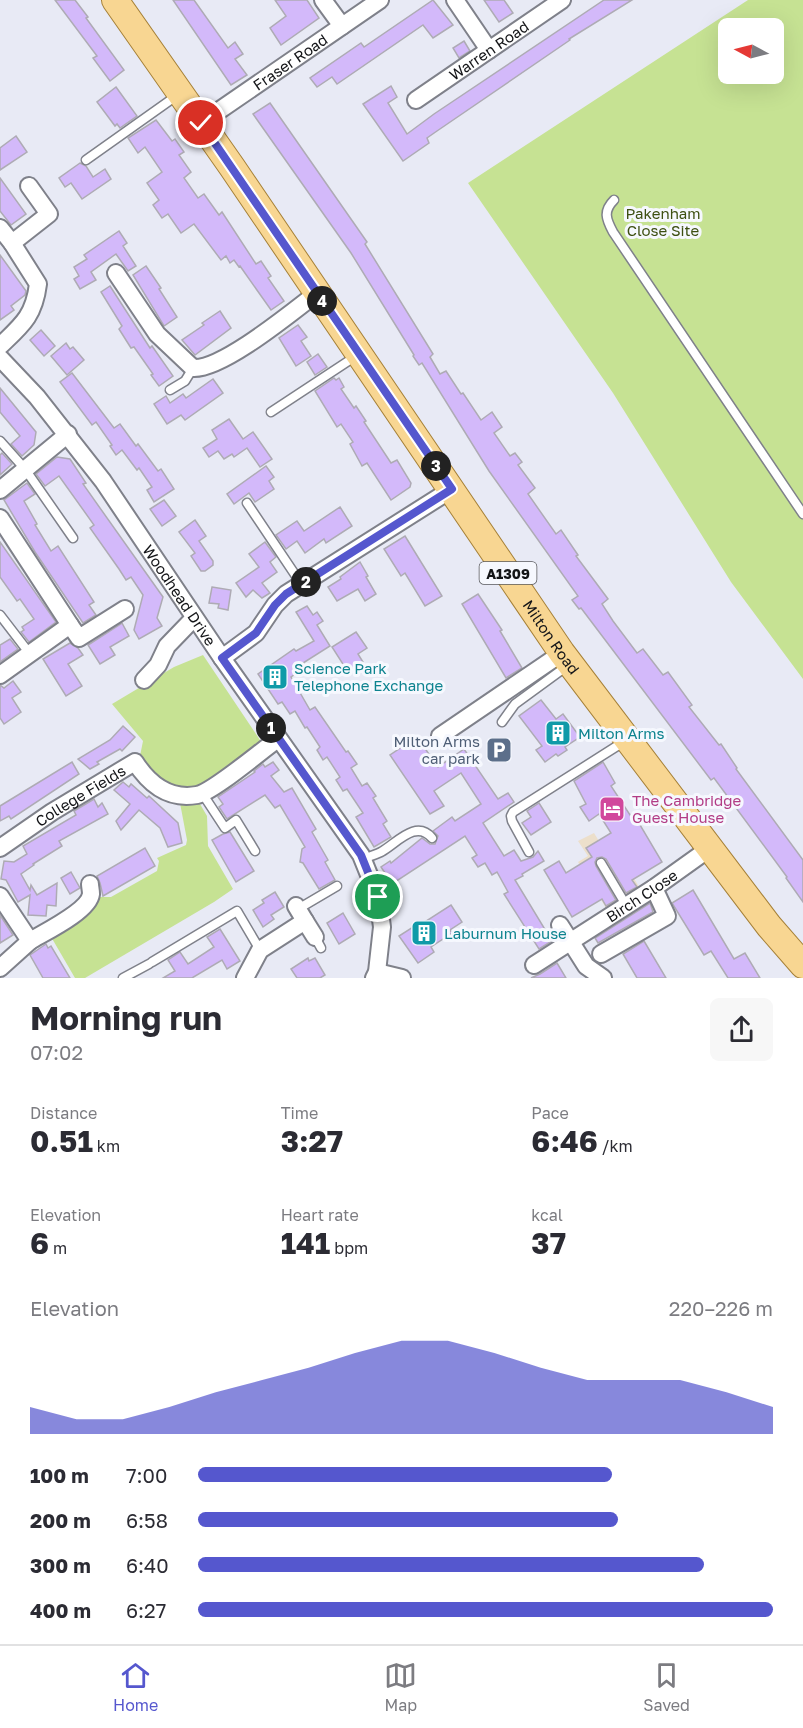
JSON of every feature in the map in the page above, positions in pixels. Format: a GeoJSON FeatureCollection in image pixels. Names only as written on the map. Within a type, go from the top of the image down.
{"type":"FeatureCollection","features":[{"type":"Feature","properties":{"kind":"main road","name":"Milton Road"},"geometry":{"type":"LineString","coordinates":[[115,0],[360,354],[566,658],[769,926],[803,965]]}},
{"type":"Feature","properties":{"kind":"street"},"geometry":{"type":"LineString","coordinates":[[323,0],[342,26]]}},
{"type":"Feature","properties":{"kind":"street","name":"Fraser Road"},"geometry":{"type":"LineString","coordinates":[[201,123],[380,0]]}},
{"type":"Feature","properties":{"kind":"street"},"geometry":{"type":"LineString","coordinates":[[455,0],[489,50]]}},
{"type":"Feature","properties":{"kind":"street","name":"Warren Road"},"geometry":{"type":"LineString","coordinates":[[416,100],[562,0]]}},
{"type":"Feature","properties":{"kind":"street"},"geometry":{"type":"LineString","coordinates":[[12,243],[49,214],[29,186]]}},
{"type":"Feature","properties":{"kind":"street"},"geometry":{"type":"LineString","coordinates":[[0,228],[38,284],[36,303],[23,324],[0,346]]}},
{"type":"Feature","properties":{"kind":"street"},"geometry":{"type":"LineString","coordinates":[[116,273],[157,334],[194,368],[209,366],[228,356],[317,293]]}},
{"type":"Feature","properties":{"kind":"street","name":"Woodhead Drive"},"geometry":{"type":"LineString","coordinates":[[0,358],[68,434],[103,481],[169,576],[194,618],[362,859],[378,897],[382,927],[376,975]]}},
{"type":"Feature","properties":{"kind":"street"},"geometry":{"type":"LineString","coordinates":[[0,490],[68,434]]}},
{"type":"Feature","properties":{"kind":"street"},"geometry":{"type":"LineString","coordinates":[[222,658],[256,633],[275,605],[286,594],[452,489]]}},
{"type":"Feature","properties":{"kind":"street"},"geometry":{"type":"LineString","coordinates":[[0,518],[79,638],[125,609]]}},
{"type":"Feature","properties":{"kind":"street"},"geometry":{"type":"LineString","coordinates":[[144,680],[158,664],[167,646],[194,618]]}},
{"type":"Feature","properties":{"kind":"street"},"geometry":{"type":"LineString","coordinates":[[0,675],[70,626]]}},
{"type":"Feature","properties":{"kind":"street"},"geometry":{"type":"LineString","coordinates":[[440,736],[566,658]]}},
{"type":"Feature","properties":{"kind":"street"},"geometry":{"type":"LineString","coordinates":[[202,793],[218,784],[278,739]]}},
{"type":"Feature","properties":{"kind":"street","name":"College Fields"},"geometry":{"type":"LineString","coordinates":[[0,848],[52,812],[135,762],[154,786],[168,793],[183,795],[202,793]]}},
{"type":"Feature","properties":{"kind":"street","name":"Birch Close"},"geometry":{"type":"LineString","coordinates":[[534,964],[654,888],[710,848]]}},
{"type":"Feature","properties":{"kind":"street"},"geometry":{"type":"LineString","coordinates":[[0,968],[30,941],[75,914],[86,904],[91,895],[90,884]]}},
{"type":"Feature","properties":{"kind":"street"},"geometry":{"type":"LineString","coordinates":[[601,954],[666,916],[654,888]]}},
{"type":"Feature","properties":{"kind":"street"},"geometry":{"type":"LineString","coordinates":[[0,896],[30,941]]}},
{"type":"Feature","properties":{"kind":"street"},"geometry":{"type":"LineString","coordinates":[[244,978],[260,950],[299,912],[318,942]]}},
{"type":"Feature","properties":{"kind":"street"},"geometry":{"type":"LineString","coordinates":[[560,925],[586,966],[603,978]]}},
{"type":"Feature","properties":{"kind":"street"},"geometry":{"type":"LineString","coordinates":[[376,975],[402,978]]}},
{"type":"Feature","properties":{"kind":"lane"},"geometry":{"type":"LineString","coordinates":[[86,160],[180,93]]}},
{"type":"Feature","properties":{"kind":"lane"},"geometry":{"type":"LineString","coordinates":[[614,200],[607,208],[606,214],[613,232],[803,514]]}},
{"type":"Feature","properties":{"kind":"lane"},"geometry":{"type":"LineString","coordinates":[[271,412],[360,354]]}},
{"type":"Feature","properties":{"kind":"lane"},"geometry":{"type":"LineString","coordinates":[[170,390],[185,381],[194,368]]}},
{"type":"Feature","properties":{"kind":"lane"},"geometry":{"type":"LineString","coordinates":[[0,441],[25,469],[73,538]]}},
{"type":"Feature","properties":{"kind":"lane"},"geometry":{"type":"LineString","coordinates":[[247,503],[302,585]]}},
{"type":"Feature","properties":{"kind":"lane"},"geometry":{"type":"LineString","coordinates":[[0,615],[30,654]]}},
{"type":"Feature","properties":{"kind":"lane"},"geometry":{"type":"LineString","coordinates":[[502,722],[515,704],[566,658]]}},
{"type":"Feature","properties":{"kind":"lane"},"geometry":{"type":"LineString","coordinates":[[529,852],[512,821],[513,812],[628,739]]}},
{"type":"Feature","properties":{"kind":"lane"},"geometry":{"type":"LineString","coordinates":[[202,793],[225,828],[236,820],[255,851]]}},
{"type":"Feature","properties":{"kind":"lane"},"geometry":{"type":"LineString","coordinates":[[362,859],[381,852],[409,833],[419,830],[427,832],[432,838]]}},
{"type":"Feature","properties":{"kind":"lane"},"geometry":{"type":"LineString","coordinates":[[601,863],[626,905]]}},
{"type":"Feature","properties":{"kind":"lane"},"geometry":{"type":"LineString","coordinates":[[299,912],[337,886]]}},
{"type":"Feature","properties":{"kind":"lane"},"geometry":{"type":"LineString","coordinates":[[123,978],[237,911],[260,950]]}},
{"type":"Feature","properties":{"kind":"shaded area"},"geometry":{"type":"Polygon","coordinates":[[[594,833],[602,846],[612,840],[639,887],[606,908],[578,862],[588,856],[578,841],[594,833]]]}},
{"type":"Feature","properties":{"kind":"green space","name":"Pakenham Close Site"},"geometry":{"type":"Polygon","coordinates":[[[748,0],[803,0],[803,679],[731,582],[613,393],[468,183],[718,20],[718,84],[784,84],[784,18],[720,18],[748,0]]]}},
{"type":"Feature","properties":{"kind":"green space"},"geometry":{"type":"Polygon","coordinates":[[[203,655],[262,743],[198,789],[181,789],[164,783],[150,771],[140,756],[143,741],[112,704],[174,667],[203,655]]]}},
{"type":"Feature","properties":{"kind":"green space"},"geometry":{"type":"Polygon","coordinates":[[[180,803],[200,804],[207,816],[208,846],[233,889],[85,978],[75,978],[50,935],[94,897],[111,897],[157,871],[159,861],[157,858],[186,845],[180,803]]]}},
{"type":"Feature","properties":{"kind":"building"},"geometry":{"type":"Polygon","coordinates":[[[55,0],[75,0],[124,70],[110,81],[93,58],[97,56],[55,0]]]}},
{"type":"Feature","properties":{"kind":"building"},"geometry":{"type":"Polygon","coordinates":[[[173,0],[194,0],[228,48],[235,42],[243,54],[235,59],[247,75],[231,85],[173,0]]]}},
{"type":"Feature","properties":{"kind":"building"},"geometry":{"type":"Polygon","coordinates":[[[275,0],[307,0],[319,18],[281,45],[270,28],[286,16],[275,0]]]}},
{"type":"Feature","properties":{"kind":"building"},"geometry":{"type":"Polygon","coordinates":[[[433,0],[453,25],[433,38],[423,25],[337,84],[332,77],[317,87],[310,78],[361,43],[364,47],[433,0]]]}},
{"type":"Feature","properties":{"kind":"building"},"geometry":{"type":"Polygon","coordinates":[[[484,0],[504,0],[513,13],[499,22],[484,0]]]}},
{"type":"Feature","properties":{"kind":"building"},"geometry":{"type":"Polygon","coordinates":[[[604,0],[632,0],[569,39],[427,138],[429,143],[403,161],[363,104],[391,86],[397,97],[388,103],[407,134],[604,0]]]}},
{"type":"Feature","properties":{"kind":"building"},"geometry":{"type":"Polygon","coordinates":[[[464,41],[470,51],[459,58],[453,48],[464,41]]]}},
{"type":"Feature","properties":{"kind":"building"},"geometry":{"type":"Polygon","coordinates":[[[116,87],[137,116],[120,128],[117,124],[115,126],[97,102],[116,87]]]}},
{"type":"Feature","properties":{"kind":"building"},"geometry":{"type":"Polygon","coordinates":[[[270,103],[367,242],[365,244],[433,354],[430,357],[440,374],[446,371],[481,420],[492,412],[502,427],[494,433],[510,456],[515,453],[522,462],[518,465],[535,488],[528,494],[556,534],[561,530],[578,555],[576,556],[608,599],[602,604],[613,621],[637,653],[643,649],[663,675],[668,672],[692,705],[689,707],[719,745],[721,744],[736,769],[803,860],[803,902],[714,778],[711,780],[581,608],[579,609],[572,600],[578,596],[489,471],[422,363],[419,365],[413,356],[351,253],[253,114],[270,103]]]}},
{"type":"Feature","properties":{"kind":"building"},"geometry":{"type":"Polygon","coordinates":[[[156,120],[184,152],[179,155],[191,172],[184,178],[198,198],[204,194],[219,215],[222,212],[256,264],[261,261],[271,276],[268,278],[284,301],[271,310],[240,266],[234,260],[230,263],[226,256],[221,260],[194,224],[181,233],[168,214],[162,218],[153,205],[159,200],[147,183],[162,172],[145,147],[138,153],[128,138],[156,120]]]}},
{"type":"Feature","properties":{"kind":"building"},"geometry":{"type":"Polygon","coordinates":[[[16,136],[27,152],[0,170],[0,148],[16,136]]]}},
{"type":"Feature","properties":{"kind":"building"},"geometry":{"type":"Polygon","coordinates":[[[80,163],[86,166],[93,177],[105,169],[111,179],[82,199],[71,183],[65,187],[59,178],[80,163]]]}},
{"type":"Feature","properties":{"kind":"building"},"geometry":{"type":"Polygon","coordinates":[[[0,178],[26,214],[11,225],[0,211],[0,178]]]}},
{"type":"Feature","properties":{"kind":"building"},"geometry":{"type":"Polygon","coordinates":[[[119,231],[127,243],[123,246],[136,266],[128,271],[116,254],[91,272],[96,280],[80,289],[74,279],[79,276],[74,267],[87,259],[84,255],[119,231]]]}},
{"type":"Feature","properties":{"kind":"building"},"geometry":{"type":"Polygon","coordinates":[[[0,255],[26,291],[25,295],[11,306],[14,310],[0,320],[0,255]]]}},
{"type":"Feature","properties":{"kind":"building"},"geometry":{"type":"Polygon","coordinates":[[[146,266],[177,317],[164,326],[133,275],[146,266]]]}},
{"type":"Feature","properties":{"kind":"building"},"geometry":{"type":"Polygon","coordinates":[[[110,286],[150,348],[152,346],[173,376],[159,386],[151,375],[153,374],[134,347],[131,348],[119,329],[122,326],[101,292],[110,286]]]}},
{"type":"Feature","properties":{"kind":"building"},"geometry":{"type":"Polygon","coordinates":[[[220,311],[231,328],[195,355],[182,340],[220,311]]]}},
{"type":"Feature","properties":{"kind":"building"},"geometry":{"type":"Polygon","coordinates":[[[298,325],[307,337],[301,341],[311,356],[296,366],[279,338],[298,325]]]}},
{"type":"Feature","properties":{"kind":"building"},"geometry":{"type":"Polygon","coordinates":[[[41,330],[55,346],[44,356],[30,340],[41,330]]]}},
{"type":"Feature","properties":{"kind":"building"},"geometry":{"type":"Polygon","coordinates":[[[66,343],[70,349],[73,347],[84,360],[67,375],[51,356],[66,343]]]}},
{"type":"Feature","properties":{"kind":"building"},"geometry":{"type":"Polygon","coordinates":[[[318,354],[327,367],[315,375],[307,362],[318,354]]]}},
{"type":"Feature","properties":{"kind":"building"},"geometry":{"type":"Polygon","coordinates":[[[72,373],[114,428],[120,424],[158,471],[161,469],[174,489],[154,502],[147,490],[152,487],[139,468],[137,470],[122,450],[116,455],[96,422],[92,425],[60,382],[72,373]]]}},
{"type":"Feature","properties":{"kind":"building"},"geometry":{"type":"Polygon","coordinates":[[[334,378],[336,380],[339,378],[344,387],[341,389],[354,408],[356,406],[391,463],[397,460],[411,483],[410,487],[391,500],[367,463],[362,466],[350,444],[353,442],[341,424],[337,427],[315,391],[334,378]]]}},
{"type":"Feature","properties":{"kind":"building"},"geometry":{"type":"Polygon","coordinates":[[[213,379],[223,393],[185,420],[181,415],[167,424],[154,404],[166,396],[170,403],[183,394],[186,398],[213,379]]]}},
{"type":"Feature","properties":{"kind":"building"},"geometry":{"type":"Polygon","coordinates":[[[0,388],[36,432],[34,445],[22,456],[11,444],[20,436],[0,412],[0,388]]]}},
{"type":"Feature","properties":{"kind":"building"},"geometry":{"type":"Polygon","coordinates":[[[229,419],[243,439],[253,432],[272,459],[260,467],[247,448],[234,457],[232,454],[224,459],[218,451],[209,457],[203,448],[217,439],[212,430],[229,419]]]}},
{"type":"Feature","properties":{"kind":"building"},"geometry":{"type":"Polygon","coordinates":[[[2,453],[12,464],[0,475],[0,455],[2,453]]]}},
{"type":"Feature","properties":{"kind":"building"},"geometry":{"type":"Polygon","coordinates":[[[57,457],[70,459],[86,483],[83,484],[163,597],[157,618],[162,626],[139,639],[134,630],[143,595],[131,577],[126,580],[90,528],[94,525],[59,476],[45,486],[36,474],[57,457]]]}},
{"type":"Feature","properties":{"kind":"building"},"geometry":{"type":"Polygon","coordinates":[[[266,466],[274,477],[269,481],[274,489],[255,502],[249,493],[234,504],[227,494],[266,466]]]}},
{"type":"Feature","properties":{"kind":"building"},"geometry":{"type":"Polygon","coordinates":[[[27,483],[35,494],[24,501],[37,524],[35,525],[51,551],[58,546],[94,602],[89,605],[96,615],[83,623],[35,552],[4,500],[27,483]]]}},
{"type":"Feature","properties":{"kind":"building"},"geometry":{"type":"Polygon","coordinates":[[[164,500],[176,516],[162,526],[150,509],[164,500]]]}},
{"type":"Feature","properties":{"kind":"building"},"geometry":{"type":"Polygon","coordinates":[[[340,507],[352,526],[326,543],[324,539],[305,553],[297,541],[286,549],[276,535],[297,521],[304,531],[340,507]]]}},
{"type":"Feature","properties":{"kind":"building"},"geometry":{"type":"Polygon","coordinates":[[[195,520],[206,536],[199,541],[213,561],[213,565],[205,571],[201,571],[191,556],[195,553],[179,532],[195,520]]]}},
{"type":"Feature","properties":{"kind":"building"},"geometry":{"type":"Polygon","coordinates":[[[405,536],[442,596],[425,606],[405,573],[401,576],[384,549],[405,536]]]}},
{"type":"Feature","properties":{"kind":"building"},"geometry":{"type":"Polygon","coordinates":[[[0,542],[56,622],[29,642],[21,632],[24,630],[22,627],[34,619],[20,599],[17,601],[0,577],[0,542]]]}},
{"type":"Feature","properties":{"kind":"building"},"geometry":{"type":"Polygon","coordinates":[[[265,542],[276,557],[270,562],[277,572],[262,583],[270,593],[262,598],[253,590],[246,597],[236,583],[259,567],[249,554],[265,542]]]}},
{"type":"Feature","properties":{"kind":"building"},"geometry":{"type":"Polygon","coordinates":[[[360,562],[376,594],[365,601],[358,589],[337,601],[328,587],[360,562]]]}},
{"type":"Feature","properties":{"kind":"building"},"geometry":{"type":"Polygon","coordinates":[[[212,587],[231,590],[228,610],[218,608],[219,604],[209,603],[212,587]]]}},
{"type":"Feature","properties":{"kind":"building"},"geometry":{"type":"Polygon","coordinates":[[[478,594],[502,630],[500,631],[522,668],[506,678],[462,604],[478,594]]]}},
{"type":"Feature","properties":{"kind":"building"},"geometry":{"type":"Polygon","coordinates":[[[307,606],[313,615],[317,612],[323,621],[317,625],[330,646],[303,663],[306,667],[291,677],[310,710],[315,707],[357,764],[351,768],[362,786],[367,783],[376,796],[373,798],[387,821],[383,824],[391,837],[374,847],[356,817],[363,813],[347,789],[343,791],[336,780],[340,777],[327,757],[323,760],[317,750],[320,747],[307,727],[305,728],[295,711],[290,714],[282,702],[278,704],[258,674],[294,649],[296,651],[314,641],[296,612],[307,606]]]}},
{"type":"Feature","properties":{"kind":"building"},"geometry":{"type":"Polygon","coordinates":[[[122,623],[129,636],[110,647],[115,655],[100,664],[88,645],[122,623]]]}},
{"type":"Feature","properties":{"kind":"building"},"geometry":{"type":"Polygon","coordinates":[[[356,632],[367,648],[358,654],[363,662],[348,672],[332,647],[356,632]]]}},
{"type":"Feature","properties":{"kind":"building"},"geometry":{"type":"Polygon","coordinates":[[[10,639],[18,649],[0,662],[0,645],[10,639]]]}},
{"type":"Feature","properties":{"kind":"building"},"geometry":{"type":"Polygon","coordinates":[[[70,643],[83,655],[68,664],[82,686],[66,696],[43,659],[70,643]]]}},
{"type":"Feature","properties":{"kind":"building"},"geometry":{"type":"Polygon","coordinates":[[[13,681],[21,692],[12,698],[21,712],[4,724],[0,718],[0,685],[4,688],[13,681]]]}},
{"type":"Feature","properties":{"kind":"building","name":"Milton Arms"},"geometry":{"type":"Polygon","coordinates":[[[541,700],[556,719],[563,714],[580,737],[565,747],[567,750],[545,762],[536,750],[542,746],[519,716],[541,700]]]}},
{"type":"Feature","properties":{"kind":"building"},"geometry":{"type":"Polygon","coordinates":[[[123,726],[135,737],[122,751],[120,749],[97,762],[99,764],[90,769],[78,759],[110,740],[123,726]]]}},
{"type":"Feature","properties":{"kind":"building"},"geometry":{"type":"Polygon","coordinates":[[[417,737],[438,767],[464,749],[498,799],[508,793],[514,802],[483,823],[504,856],[514,850],[521,861],[533,857],[538,851],[544,861],[515,880],[552,941],[539,949],[504,894],[508,892],[497,872],[492,875],[485,863],[478,867],[472,858],[477,855],[465,836],[392,884],[381,867],[390,861],[391,863],[422,838],[430,844],[435,844],[438,836],[433,831],[452,817],[455,821],[481,804],[461,773],[434,791],[444,806],[430,814],[390,755],[417,737]]]}},
{"type":"Feature","properties":{"kind":"building"},"geometry":{"type":"Polygon","coordinates":[[[72,762],[79,774],[11,819],[9,816],[0,821],[0,806],[72,762]]]}},
{"type":"Feature","properties":{"kind":"building"},"geometry":{"type":"Polygon","coordinates":[[[273,762],[279,770],[271,776],[284,792],[292,788],[316,829],[312,832],[328,860],[325,862],[335,880],[319,889],[303,863],[300,862],[302,849],[305,847],[280,805],[275,808],[265,795],[227,819],[219,807],[223,804],[218,797],[263,764],[265,767],[273,762]]]}},
{"type":"Feature","properties":{"kind":"building"},"geometry":{"type":"Polygon","coordinates":[[[603,762],[615,783],[611,786],[630,815],[633,813],[662,862],[632,880],[637,887],[626,893],[606,859],[597,858],[596,866],[616,900],[606,906],[602,899],[572,917],[544,870],[559,861],[566,873],[592,857],[586,848],[611,833],[599,814],[589,821],[580,807],[586,804],[574,781],[603,762]]]}},
{"type":"Feature","properties":{"kind":"building"},"geometry":{"type":"Polygon","coordinates":[[[123,782],[129,787],[131,784],[147,798],[149,796],[178,823],[182,843],[168,847],[160,828],[139,810],[121,830],[116,821],[130,804],[114,790],[123,782]]]}},
{"type":"Feature","properties":{"kind":"building"},"geometry":{"type":"Polygon","coordinates":[[[94,799],[98,807],[102,803],[108,814],[59,841],[62,846],[21,874],[30,890],[31,885],[37,895],[57,883],[56,906],[47,905],[46,916],[28,915],[30,895],[18,902],[6,880],[1,879],[4,861],[14,862],[27,854],[23,846],[76,815],[74,811],[94,799]]]}},
{"type":"Feature","properties":{"kind":"building"},"geometry":{"type":"Polygon","coordinates":[[[539,803],[551,822],[531,835],[522,823],[531,817],[527,811],[539,803]]]}},
{"type":"Feature","properties":{"kind":"building"},"geometry":{"type":"Polygon","coordinates":[[[230,832],[254,871],[236,882],[212,840],[230,832]]]}},
{"type":"Feature","properties":{"kind":"building"},"geometry":{"type":"Polygon","coordinates":[[[145,848],[155,866],[103,896],[97,876],[145,848]]]}},
{"type":"Feature","properties":{"kind":"building"},"geometry":{"type":"Polygon","coordinates":[[[71,872],[80,888],[70,894],[61,878],[71,872]]]}},
{"type":"Feature","properties":{"kind":"building"},"geometry":{"type":"Polygon","coordinates":[[[693,890],[734,959],[745,953],[760,978],[728,978],[711,951],[704,955],[672,903],[693,890]]]}},
{"type":"Feature","properties":{"kind":"building"},"geometry":{"type":"Polygon","coordinates":[[[275,892],[284,907],[271,915],[274,919],[263,927],[253,910],[264,903],[262,900],[275,892]]]}},
{"type":"Feature","properties":{"kind":"building"},"geometry":{"type":"Polygon","coordinates":[[[650,903],[653,912],[598,943],[595,938],[650,903]]]}},
{"type":"Feature","properties":{"kind":"building","name":"Laburnum House"},"geometry":{"type":"Polygon","coordinates":[[[451,905],[462,922],[450,930],[452,933],[431,947],[434,952],[418,963],[399,936],[451,905]]]}},
{"type":"Feature","properties":{"kind":"building"},"geometry":{"type":"Polygon","coordinates":[[[343,913],[355,934],[339,944],[327,923],[343,913]]]}},
{"type":"Feature","properties":{"kind":"building"},"geometry":{"type":"Polygon","coordinates":[[[0,915],[13,935],[0,943],[0,915]]]}},
{"type":"Feature","properties":{"kind":"building"},"geometry":{"type":"Polygon","coordinates":[[[220,929],[240,961],[227,969],[222,960],[192,978],[163,978],[175,971],[168,960],[180,952],[188,964],[214,947],[207,937],[220,929]]]}},
{"type":"Feature","properties":{"kind":"building"},"geometry":{"type":"Polygon","coordinates":[[[644,941],[666,978],[637,978],[623,954],[644,941]]]}},
{"type":"Feature","properties":{"kind":"building"},"geometry":{"type":"Polygon","coordinates":[[[46,944],[48,948],[51,946],[70,978],[43,978],[30,955],[46,944]]]}},
{"type":"Feature","properties":{"kind":"building"},"geometry":{"type":"Polygon","coordinates":[[[308,958],[309,961],[315,958],[325,975],[320,978],[297,978],[291,969],[308,958]]]}},
{"type":"Feature","properties":{"kind":"building"},"geometry":{"type":"Polygon","coordinates":[[[557,963],[566,978],[531,978],[540,974],[557,963]]]}},
{"type":"Feature","properties":{"kind":"place","name":"Science Park Telephone Exchange"},"geometry":{"type":"Point","coordinates":[275,677]}},
{"type":"Feature","properties":{"kind":"place","name":"Milton Arms"},"geometry":{"type":"Point","coordinates":[558,733]}},
{"type":"Feature","properties":{"kind":"place","name":"Milton Arms car park"},"geometry":{"type":"Point","coordinates":[499,750]}},
{"type":"Feature","properties":{"kind":"place","name":"The Cambridge Guest House"},"geometry":{"type":"Point","coordinates":[612,809]}},
{"type":"Feature","properties":{"kind":"place","name":"Laburnum House"},"geometry":{"type":"Point","coordinates":[424,933]}},
{"type":"Feature","properties":{"kind":"route"},"geometry":{"type":"LineString","coordinates":[[201,123],[452,489],[286,594],[275,605],[256,633],[222,658],[361,855],[378,897]]}}]}
